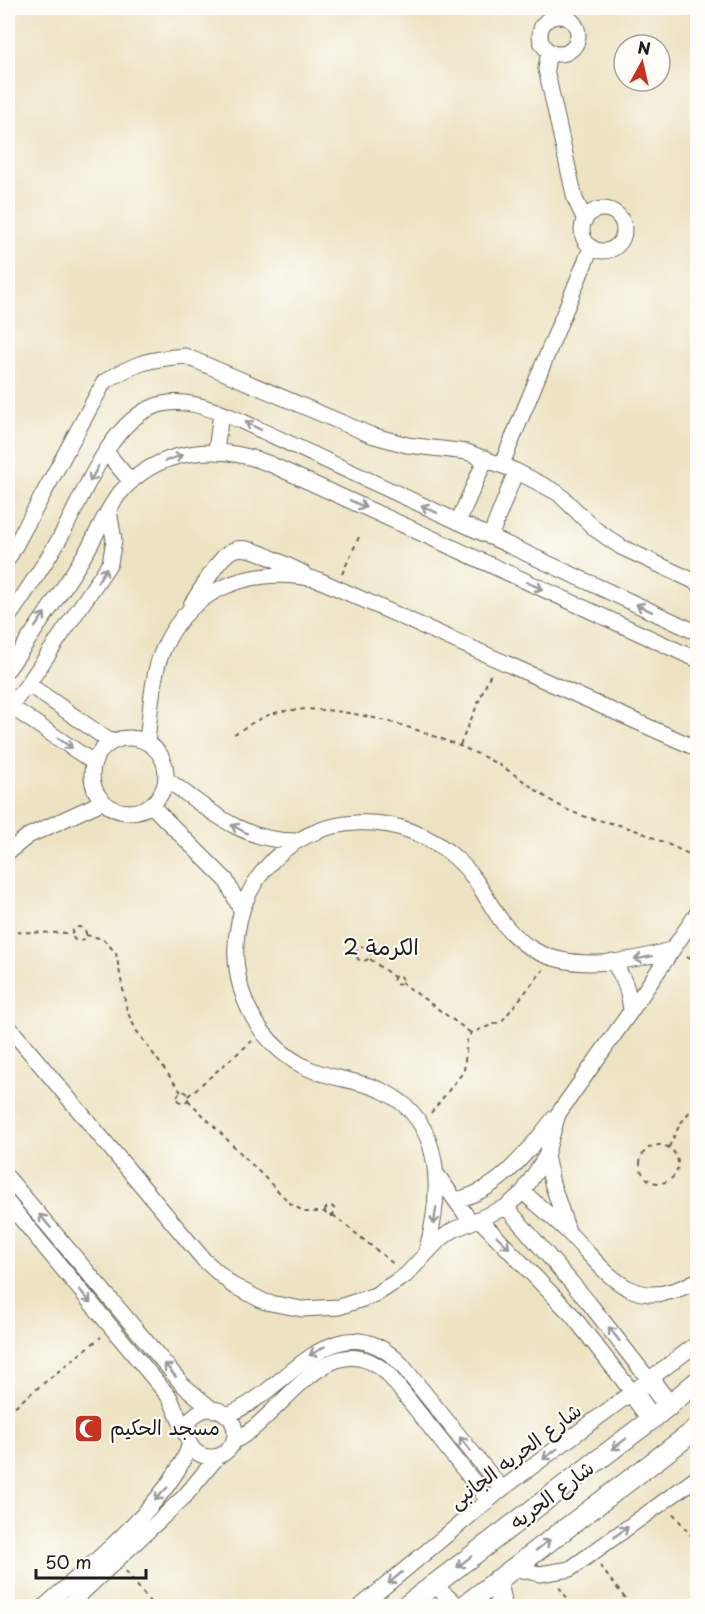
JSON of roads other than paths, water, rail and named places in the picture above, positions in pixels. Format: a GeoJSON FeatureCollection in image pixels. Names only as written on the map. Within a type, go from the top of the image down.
{"type":"FeatureCollection","features":[{"type":"Feature","properties":{"kind":"main road"},"geometry":{"type":"LineString","coordinates":[[650,1381],[669,1406]]}},
{"type":"Feature","properties":{"kind":"main road","name":"شارع الحريه"},"geometry":{"type":"LineString","coordinates":[[406,1606],[669,1406],[698,1381]]}},
{"type":"Feature","properties":{"kind":"main road"},"geometry":{"type":"LineString","coordinates":[[633,1393],[652,1419]]}},
{"type":"Feature","properties":{"kind":"main road","name":"شارع الحريه"},"geometry":{"type":"LineString","coordinates":[[464,1606],[698,1428]]}},
{"type":"Feature","properties":{"kind":"main road"},"geometry":{"type":"LineString","coordinates":[[497,1580],[501,1599],[499,1606]]}},
{"type":"Feature","properties":{"kind":"street"},"geometry":{"type":"LineString","coordinates":[[554,11],[572,19],[579,35],[575,46],[566,53],[549,51],[541,43],[540,32],[545,21],[554,11]]}},
{"type":"Feature","properties":{"kind":"street"},"geometry":{"type":"LineString","coordinates":[[549,51],[546,69],[575,199],[585,220],[583,238],[591,248],[598,250],[611,249],[621,240],[623,226],[616,214],[603,210],[590,214],[585,220]]}},
{"type":"Feature","properties":{"kind":"street"},"geometry":{"type":"LineString","coordinates":[[502,465],[591,248]]}},
{"type":"Feature","properties":{"kind":"street"},"geometry":{"type":"LineString","coordinates":[[8,559],[104,381],[131,365],[155,358],[185,356],[389,441],[467,452],[516,471],[558,493],[595,529],[621,547],[698,583]]}},
{"type":"Feature","properties":{"kind":"street"},"geometry":{"type":"LineString","coordinates":[[8,618],[59,539],[116,438],[135,417],[154,406],[177,403],[202,405],[221,413],[698,633]]}},
{"type":"Feature","properties":{"kind":"street"},"geometry":{"type":"LineString","coordinates":[[216,451],[221,413]]}},
{"type":"Feature","properties":{"kind":"street"},"geometry":{"type":"LineString","coordinates":[[8,669],[85,555],[118,496],[131,482],[154,466],[179,456],[216,451],[235,453],[270,464],[698,660]]}},
{"type":"Feature","properties":{"kind":"street"},"geometry":{"type":"LineString","coordinates":[[106,453],[131,482]]}},
{"type":"Feature","properties":{"kind":"street"},"geometry":{"type":"LineString","coordinates":[[458,522],[486,458]]}},
{"type":"Feature","properties":{"kind":"street"},"geometry":{"type":"LineString","coordinates":[[490,537],[516,471]]}},
{"type":"Feature","properties":{"kind":"street"},"geometry":{"type":"LineString","coordinates":[[93,762],[9,707],[28,684],[110,563],[114,540],[109,511]]}},
{"type":"Feature","properties":{"kind":"street"},"geometry":{"type":"LineString","coordinates":[[147,742],[160,659],[217,562],[234,548],[255,550],[698,749]]}},
{"type":"Feature","properties":{"kind":"street"},"geometry":{"type":"LineString","coordinates":[[249,577],[255,550]]}},
{"type":"Feature","properties":{"kind":"street"},"geometry":{"type":"LineString","coordinates":[[217,562],[233,582]]}},
{"type":"Feature","properties":{"kind":"street"},"geometry":{"type":"LineString","coordinates":[[180,623],[195,606],[233,582],[249,577],[273,574],[296,575],[320,580]]}},
{"type":"Feature","properties":{"kind":"street"},"geometry":{"type":"LineString","coordinates":[[28,684],[111,742]]}},
{"type":"Feature","properties":{"kind":"street"},"geometry":{"type":"LineString","coordinates":[[129,738],[147,742],[162,758],[166,779],[164,789],[151,805],[132,812],[121,812],[102,802],[93,783],[93,762],[104,747],[111,742],[129,738]]}},
{"type":"Feature","properties":{"kind":"street"},"geometry":{"type":"LineString","coordinates":[[166,779],[238,830],[256,837],[296,841]]}},
{"type":"Feature","properties":{"kind":"street"},"geometry":{"type":"LineString","coordinates":[[8,852],[28,836],[102,802]]}},
{"type":"Feature","properties":{"kind":"street"},"geometry":{"type":"LineString","coordinates":[[151,805],[226,880],[241,910]]}},
{"type":"Feature","properties":{"kind":"street"},"geometry":{"type":"LineString","coordinates":[[425,1255],[435,1212],[438,1176],[432,1149],[421,1125],[405,1106],[385,1092],[362,1084],[328,1077],[304,1066],[282,1051],[263,1032],[246,1005],[237,974],[235,942],[241,910],[254,883],[272,860],[296,841],[328,826],[364,821],[400,826],[433,840],[461,862],[495,915],[512,935],[534,950],[552,958],[586,963],[633,960],[673,949]]}},
{"type":"Feature","properties":{"kind":"street"},"geometry":{"type":"LineString","coordinates":[[455,1200],[471,1197],[484,1190],[519,1162],[558,1114],[698,912]]}},
{"type":"Feature","properties":{"kind":"street"},"geometry":{"type":"LineString","coordinates":[[612,961],[623,976],[629,993],[631,1011]]}},
{"type":"Feature","properties":{"kind":"street"},"geometry":{"type":"LineString","coordinates":[[8,1026],[204,1260],[232,1285],[265,1302],[302,1309],[339,1307],[366,1298],[406,1275],[438,1241],[506,1207],[523,1192],[546,1156],[558,1114]]}},
{"type":"Feature","properties":{"kind":"street"},"geometry":{"type":"LineString","coordinates":[[546,1156],[559,1209],[569,1234]]}},
{"type":"Feature","properties":{"kind":"street"},"geometry":{"type":"LineString","coordinates":[[519,1162],[534,1175]]}},
{"type":"Feature","properties":{"kind":"street"},"geometry":{"type":"LineString","coordinates":[[438,1176],[455,1200],[475,1221],[536,1275],[607,1355],[633,1393]]}},
{"type":"Feature","properties":{"kind":"street"},"geometry":{"type":"LineString","coordinates":[[8,1178],[183,1385],[232,1422],[234,1441]]}},
{"type":"Feature","properties":{"kind":"street"},"geometry":{"type":"LineString","coordinates":[[523,1192],[569,1234],[616,1283],[635,1292],[673,1292],[698,1280]]}},
{"type":"Feature","properties":{"kind":"street"},"geometry":{"type":"LineString","coordinates":[[8,1203],[170,1398],[188,1440],[205,1456],[218,1456],[225,1453],[234,1441],[256,1428],[317,1368],[336,1359],[358,1358],[378,1365],[388,1374],[488,1500]]}},
{"type":"Feature","properties":{"kind":"street"},"geometry":{"type":"LineString","coordinates":[[506,1207],[650,1381]]}},
{"type":"Feature","properties":{"kind":"street"},"geometry":{"type":"LineString","coordinates":[[536,1275],[553,1261]]}},
{"type":"Feature","properties":{"kind":"street"},"geometry":{"type":"LineString","coordinates":[[124,1343],[137,1330]]}},
{"type":"Feature","properties":{"kind":"street"},"geometry":{"type":"LineString","coordinates":[[45,1606],[106,1550],[169,1486],[185,1458],[192,1419],[201,1412],[219,1412],[250,1404],[308,1356],[327,1345],[348,1341],[369,1344],[389,1352],[502,1489]]}},
{"type":"Feature","properties":{"kind":"street","name":"شارع الحريه الجانبى"},"geometry":{"type":"LineString","coordinates":[[361,1606],[502,1489],[650,1381],[698,1343]]}},
{"type":"Feature","properties":{"kind":"street"},"geometry":{"type":"LineString","coordinates":[[388,1374],[401,1364]]}},
{"type":"Feature","properties":{"kind":"street"},"geometry":{"type":"LineString","coordinates":[[68,1606],[197,1484],[218,1456]]}},
{"type":"Feature","properties":{"kind":"street"},"geometry":{"type":"LineString","coordinates":[[513,1568],[531,1574],[549,1574],[570,1569],[698,1477]]}},
{"type":"Feature","properties":{"kind":"street"},"geometry":{"type":"LineString","coordinates":[[434,1585],[458,1606]]}},
{"type":"Feature","properties":{"kind":"place","name":"مسجد الحكيم"},"geometry":{"type":"Point","coordinates":[89,1428]}},
{"type":"Feature","properties":{"kind":"district","name":"الكرمة 2"},"geometry":{"type":"Point","coordinates":[381,947]}}]}
